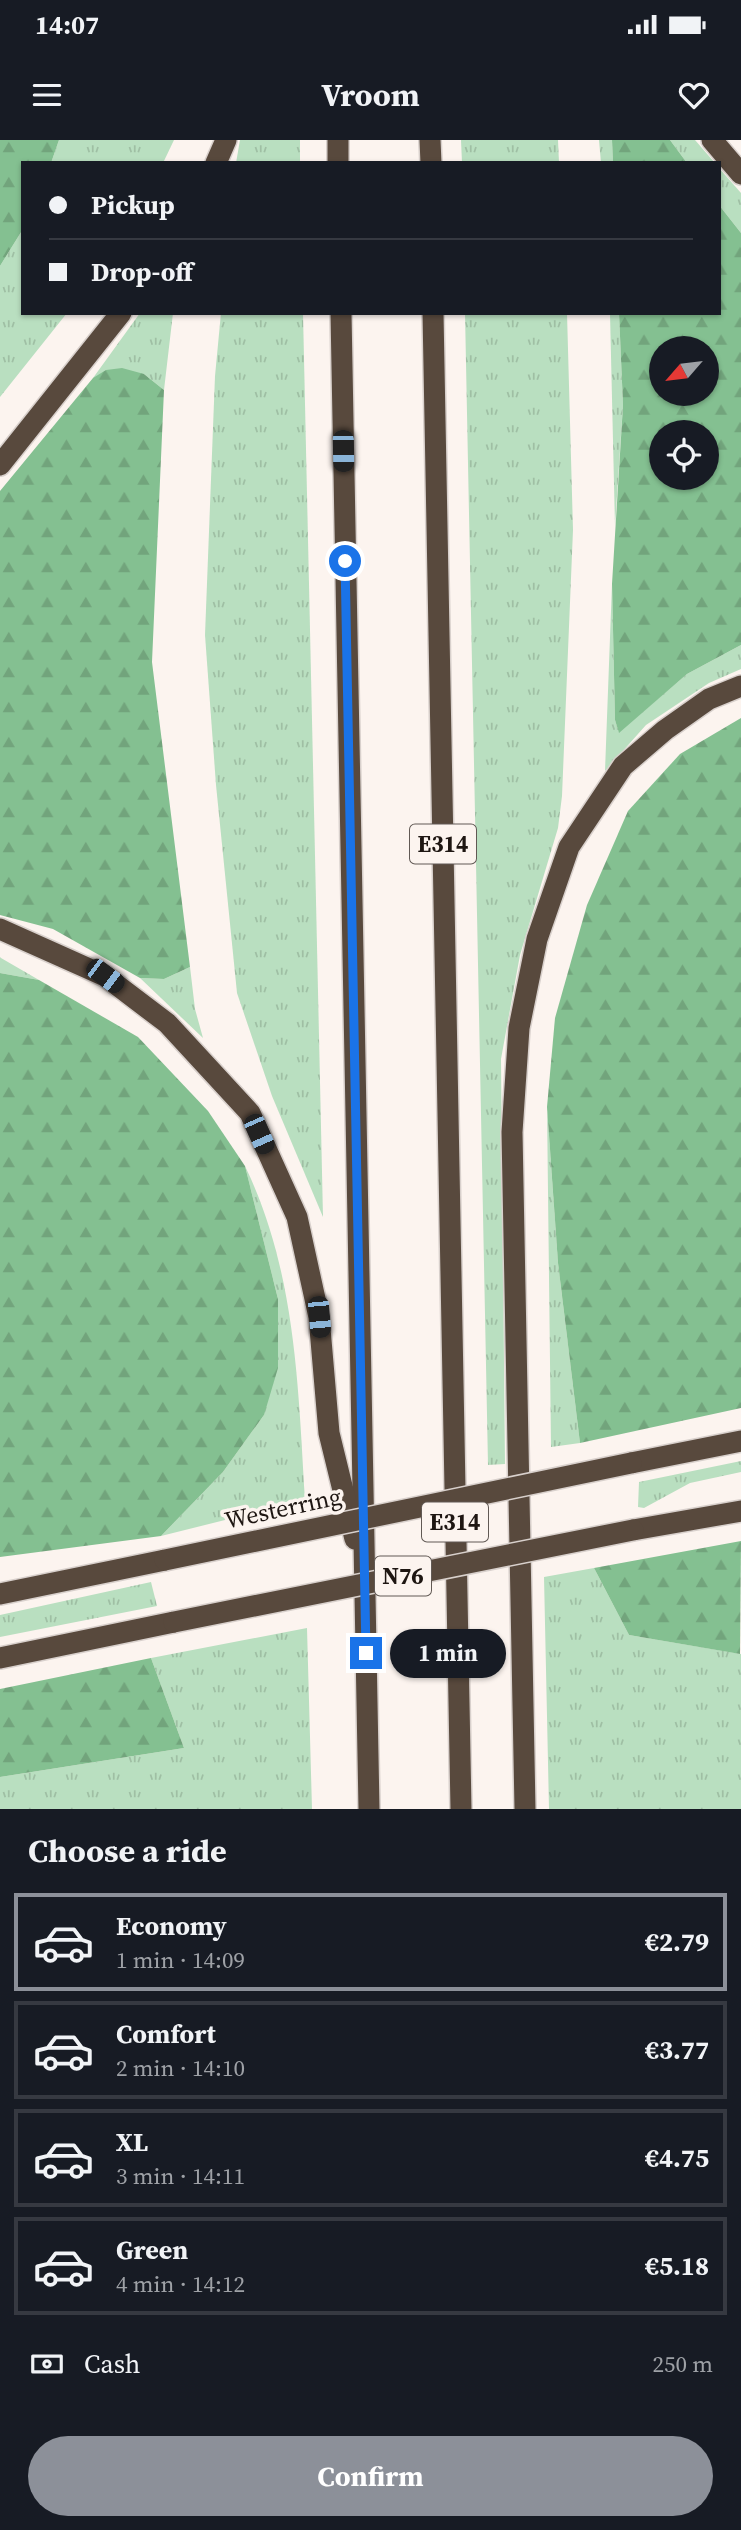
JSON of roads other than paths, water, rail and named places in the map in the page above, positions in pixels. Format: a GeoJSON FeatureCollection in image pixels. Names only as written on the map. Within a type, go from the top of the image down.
{"type":"FeatureCollection","features":[{"type":"Feature","properties":{"kind":"highway"},"geometry":{"type":"LineString","coordinates":[[217,161],[226,140]]}},
{"type":"Feature","properties":{"kind":"highway"},"geometry":{"type":"LineString","coordinates":[[338,140],[338,161]]}},
{"type":"Feature","properties":{"kind":"highway"},"geometry":{"type":"LineString","coordinates":[[430,140],[431,161]]}},
{"type":"Feature","properties":{"kind":"highway"},"geometry":{"type":"LineString","coordinates":[[712,140],[741,174]]}},
{"type":"Feature","properties":{"kind":"highway"},"geometry":{"type":"LineString","coordinates":[[0,465],[119,315]]}},
{"type":"Feature","properties":{"kind":"highway"},"geometry":{"type":"LineString","coordinates":[[341,315],[369,1809]]}},
{"type":"Feature","properties":{"kind":"highway","name":"E314"},"geometry":{"type":"LineString","coordinates":[[433,315],[461,1809]]}},
{"type":"Feature","properties":{"kind":"highway"},"geometry":{"type":"LineString","coordinates":[[525,1809],[512,1132],[519,1028],[537,939],[569,847],[624,766],[664,730],[709,699],[741,686]]}},
{"type":"Feature","properties":{"kind":"highway"},"geometry":{"type":"LineString","coordinates":[[0,929],[105,976],[167,1023],[250,1113],[297,1217],[319,1317],[329,1433],[365,1581]]}},
{"type":"Feature","properties":{"kind":"highway","name":"Westerring"},"geometry":{"type":"LineString","coordinates":[[0,1594],[741,1441]]}},
{"type":"Feature","properties":{"kind":"highway","name":"N76"},"geometry":{"type":"LineString","coordinates":[[0,1658],[633,1530],[741,1511]]}}]}
